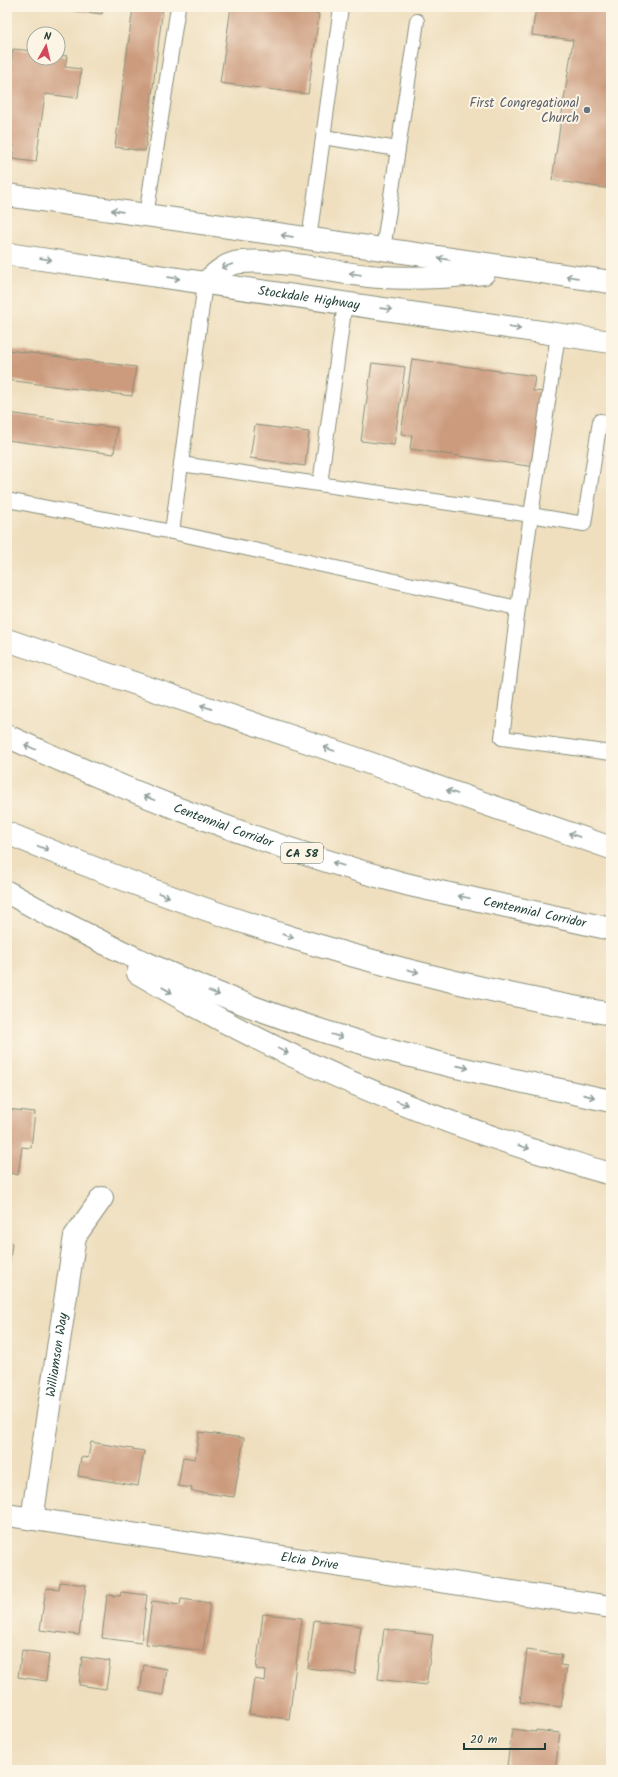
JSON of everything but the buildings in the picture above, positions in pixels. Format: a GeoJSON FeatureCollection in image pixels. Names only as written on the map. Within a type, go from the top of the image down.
{"type":"FeatureCollection","features":[{"type":"Feature","properties":{"kind":"main road"},"geometry":{"type":"LineString","coordinates":[[7,195],[611,282]]}},
{"type":"Feature","properties":{"kind":"main road","name":"Stockdale Highway"},"geometry":{"type":"LineString","coordinates":[[7,254],[611,342]]}},
{"type":"Feature","properties":{"kind":"main road"},"geometry":{"type":"LineString","coordinates":[[205,283],[220,269],[240,262],[266,262],[380,277],[457,276],[520,269]]}},
{"type":"Feature","properties":{"kind":"main road"},"geometry":{"type":"LineString","coordinates":[[7,640],[360,760],[611,848]]}},
{"type":"Feature","properties":{"kind":"main road","name":"Centennial Corridor"},"geometry":{"type":"LineString","coordinates":[[7,736],[154,800],[236,831],[319,859],[403,883],[611,929]]}},
{"type":"Feature","properties":{"kind":"main road"},"geometry":{"type":"LineString","coordinates":[[7,833],[90,868],[191,905],[294,938],[380,963],[467,985],[555,1004],[611,1014]]}},
{"type":"Feature","properties":{"kind":"main road"},"geometry":{"type":"LineString","coordinates":[[7,892],[128,956],[194,985],[261,1011],[329,1034],[399,1053],[611,1101]]}},
{"type":"Feature","properties":{"kind":"main road"},"geometry":{"type":"LineString","coordinates":[[40,910],[102,952],[167,990],[300,1060],[435,1117],[505,1142],[608,1173]]}},
{"type":"Feature","properties":{"kind":"main road","name":"Williamson Way"},"geometry":{"type":"LineString","coordinates":[[32,1519],[75,1236],[102,1198]]}},
{"type":"Feature","properties":{"kind":"main road","name":"Elcia Drive"},"geometry":{"type":"LineString","coordinates":[[7,1515],[611,1607]]}},
{"type":"Feature","properties":{"kind":"lane"},"geometry":{"type":"LineString","coordinates":[[146,216],[178,7]]}},
{"type":"Feature","properties":{"kind":"lane"},"geometry":{"type":"LineString","coordinates":[[309,239],[340,7]]}},
{"type":"Feature","properties":{"kind":"lane"},"geometry":{"type":"LineString","coordinates":[[383,250],[417,21]]}},
{"type":"Feature","properties":{"kind":"lane"},"geometry":{"type":"LineString","coordinates":[[323,137],[398,149]]}},
{"type":"Feature","properties":{"kind":"lane"},"geometry":{"type":"LineString","coordinates":[[172,532],[205,283]]}},
{"type":"Feature","properties":{"kind":"lane"},"geometry":{"type":"LineString","coordinates":[[320,484],[345,303]]}},
{"type":"Feature","properties":{"kind":"lane"},"geometry":{"type":"LineString","coordinates":[[558,335],[518,608],[502,738],[611,753]]}},
{"type":"Feature","properties":{"kind":"lane"},"geometry":{"type":"LineString","coordinates":[[181,464],[584,524],[600,422],[611,423]]}},
{"type":"Feature","properties":{"kind":"lane"},"geometry":{"type":"LineString","coordinates":[[7,500],[172,532],[518,608]]}},
{"type":"Feature","properties":{"kind":"place","name":"First Congregational Church"},"geometry":{"type":"Point","coordinates":[587,110]}}]}
